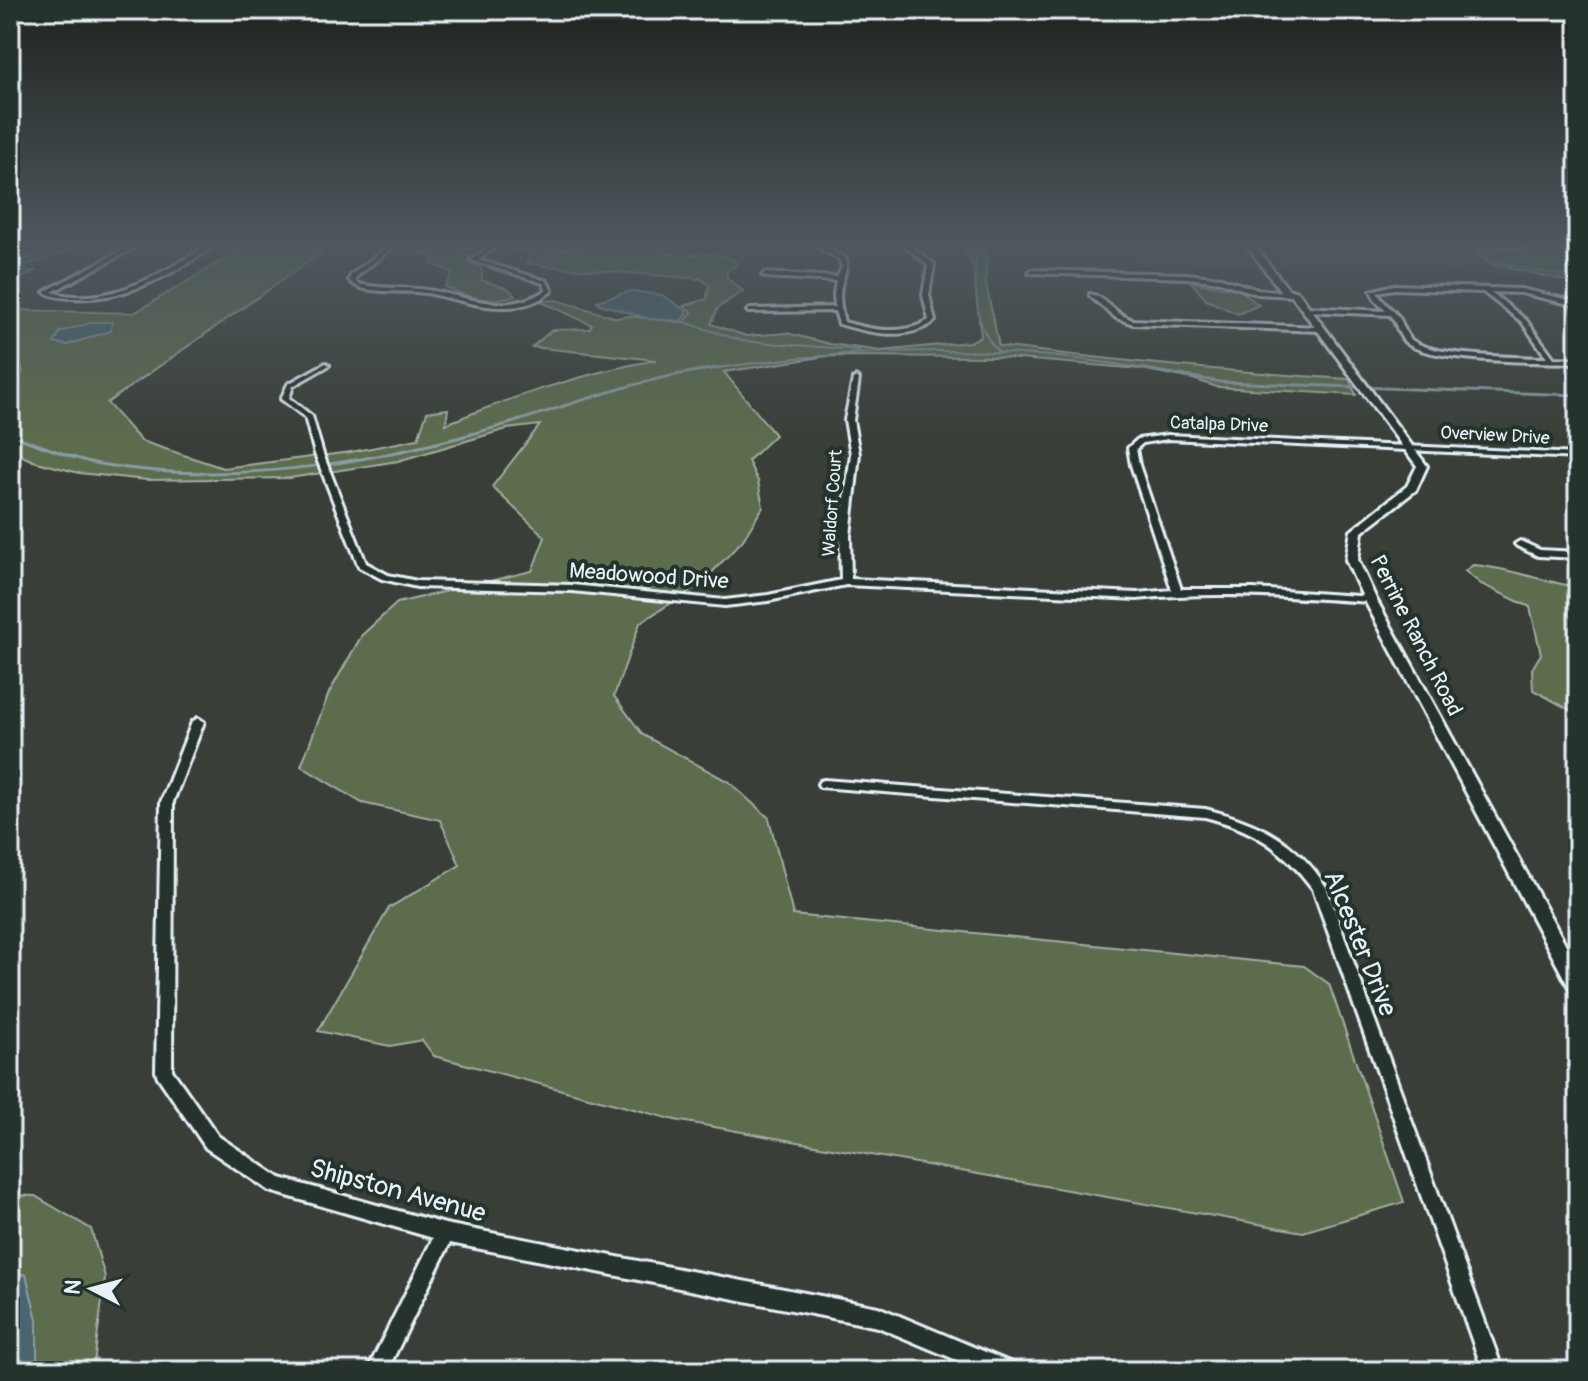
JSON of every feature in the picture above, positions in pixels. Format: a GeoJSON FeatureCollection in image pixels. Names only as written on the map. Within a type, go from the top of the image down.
{"type":"FeatureCollection","features":[{"type":"Feature","properties":{"kind":"street"},"geometry":{"type":"LineString","coordinates":[[750,311],[838,309],[841,323],[855,328],[910,330],[929,325],[932,321],[929,308]]}},
{"type":"Feature","properties":{"kind":"street"},"geometry":{"type":"LineString","coordinates":[[1108,308],[1114,316],[1133,322],[1321,329]]}},
{"type":"Feature","properties":{"kind":"street","name":"Perrine Ranch Road"},"geometry":{"type":"LineString","coordinates":[[1306,308],[1422,466],[1412,488],[1357,531],[1352,560],[1370,599],[1578,985]]}},
{"type":"Feature","properties":{"kind":"street"},"geometry":{"type":"LineString","coordinates":[[1335,308],[1389,311]]}},
{"type":"Feature","properties":{"kind":"street"},"geometry":{"type":"LineString","coordinates":[[1387,308],[1398,320],[1405,339],[1428,350],[1578,361]]}},
{"type":"Feature","properties":{"kind":"street"},"geometry":{"type":"LineString","coordinates":[[1508,308],[1524,321],[1552,360]]}},
{"type":"Feature","properties":{"kind":"street","name":"Meadowood Drive"},"geometry":{"type":"LineString","coordinates":[[326,365],[290,385],[285,399],[308,416],[319,454],[362,565],[385,577],[417,584],[572,588],[725,603],[758,600],[846,582],[1137,596],[1177,591],[1370,599]]}},
{"type":"Feature","properties":{"kind":"street","name":"Waldorf Court"},"geometry":{"type":"LineString","coordinates":[[846,582],[845,536],[855,454],[849,420],[856,379]]}},
{"type":"Feature","properties":{"kind":"street","name":"Catalpa Drive"},"geometry":{"type":"LineString","coordinates":[[1177,591],[1135,465],[1132,448],[1135,444],[1168,437],[1410,447]]}},
{"type":"Feature","properties":{"kind":"street","name":"Overview Drive"},"geometry":{"type":"LineString","coordinates":[[1410,447],[1578,456]]}},
{"type":"Feature","properties":{"kind":"street"},"geometry":{"type":"LineString","coordinates":[[1520,544],[1538,553],[1578,555]]}},
{"type":"Feature","properties":{"kind":"street","name":"Shipston Avenue"},"geometry":{"type":"LineString","coordinates":[[198,722],[167,802],[164,1072],[212,1142],[276,1185],[445,1233],[878,1317],[1007,1371]]}},
{"type":"Feature","properties":{"kind":"street","name":"Alcester Drive"},"geometry":{"type":"LineString","coordinates":[[824,784],[1205,813],[1237,820],[1270,836],[1296,856],[1319,887],[1493,1371]]}},
{"type":"Feature","properties":{"kind":"street"},"geometry":{"type":"LineString","coordinates":[[377,1371],[445,1233]]}},
{"type":"Feature","properties":{"kind":"green space"},"geometry":{"type":"Polygon","coordinates":[[[142,308],[242,308],[107,403],[141,441],[223,468],[351,452],[418,439],[427,412],[448,409],[446,424],[550,386],[656,360],[532,347],[552,330],[589,329],[592,325],[556,308],[585,308],[617,318],[628,316],[679,322],[685,321],[692,312],[687,308],[718,308],[711,324],[746,336],[787,333],[830,344],[881,351],[969,342],[981,337],[978,308],[991,308],[999,346],[1174,366],[1349,379],[1356,395],[1217,387],[1141,369],[996,357],[828,356],[724,372],[775,435],[748,461],[758,481],[763,507],[743,540],[702,583],[640,623],[614,696],[643,735],[729,782],[769,818],[793,915],[1304,966],[1329,984],[1404,1202],[1303,1232],[675,1120],[434,1056],[422,1040],[390,1046],[318,1031],[389,908],[460,865],[440,820],[362,803],[301,766],[329,693],[362,635],[397,603],[532,571],[545,537],[492,487],[540,425],[507,429],[398,461],[290,478],[147,480],[79,473],[22,456],[10,441],[10,382],[19,367],[10,353],[10,310],[134,313],[142,308]]]}},
{"type":"Feature","properties":{"kind":"green space"},"geometry":{"type":"Polygon","coordinates":[[[1225,308],[1251,308],[1238,314],[1225,308]]]}},
{"type":"Feature","properties":{"kind":"green space"},"geometry":{"type":"Polygon","coordinates":[[[1473,565],[1578,587],[1578,710],[1568,709],[1533,690],[1532,669],[1541,654],[1530,607],[1481,584],[1465,571],[1473,565]]]}},
{"type":"Feature","properties":{"kind":"green space"},"geometry":{"type":"Polygon","coordinates":[[[10,1195],[35,1196],[91,1229],[105,1277],[93,1371],[37,1371],[37,1320],[26,1275],[10,1273],[10,1195]]]}},
{"type":"Feature","properties":{"kind":"water"},"geometry":{"type":"Polygon","coordinates":[[[614,308],[683,308],[688,312],[681,321],[650,319],[614,308]]]}},
{"type":"Feature","properties":{"kind":"water"},"geometry":{"type":"Polygon","coordinates":[[[94,322],[112,322],[111,331],[67,345],[54,343],[60,332],[94,322]]]}},
{"type":"Feature","properties":{"kind":"water"},"geometry":{"type":"Polygon","coordinates":[[[10,1273],[26,1275],[37,1320],[37,1371],[10,1371],[10,1273]]]}},
{"type":"Feature","properties":{"kind":"waterway"},"geometry":{"type":"LineString","coordinates":[[978,308],[984,331],[1000,353]]}},
{"type":"Feature","properties":{"kind":"waterway"},"geometry":{"type":"LineString","coordinates":[[681,321],[743,341],[859,350]]}},
{"type":"Feature","properties":{"kind":"waterway"},"geometry":{"type":"LineString","coordinates":[[10,349],[19,355],[22,370]]}},
{"type":"Feature","properties":{"kind":"waterway"},"geometry":{"type":"LineString","coordinates":[[704,370],[815,356],[928,351],[1000,353]]}},
{"type":"Feature","properties":{"kind":"waterway"},"geometry":{"type":"LineString","coordinates":[[1000,353],[1096,361],[1151,370]]}},
{"type":"Feature","properties":{"kind":"waterway"},"geometry":{"type":"LineString","coordinates":[[10,385],[22,372],[21,368]]}},
{"type":"Feature","properties":{"kind":"waterway"},"geometry":{"type":"LineString","coordinates":[[10,427],[19,438],[106,465],[157,471],[261,471],[364,459],[415,448],[641,383],[719,368]]}},
{"type":"Feature","properties":{"kind":"waterway"},"geometry":{"type":"LineString","coordinates":[[1140,368],[1220,382],[1578,395]]}}]}
